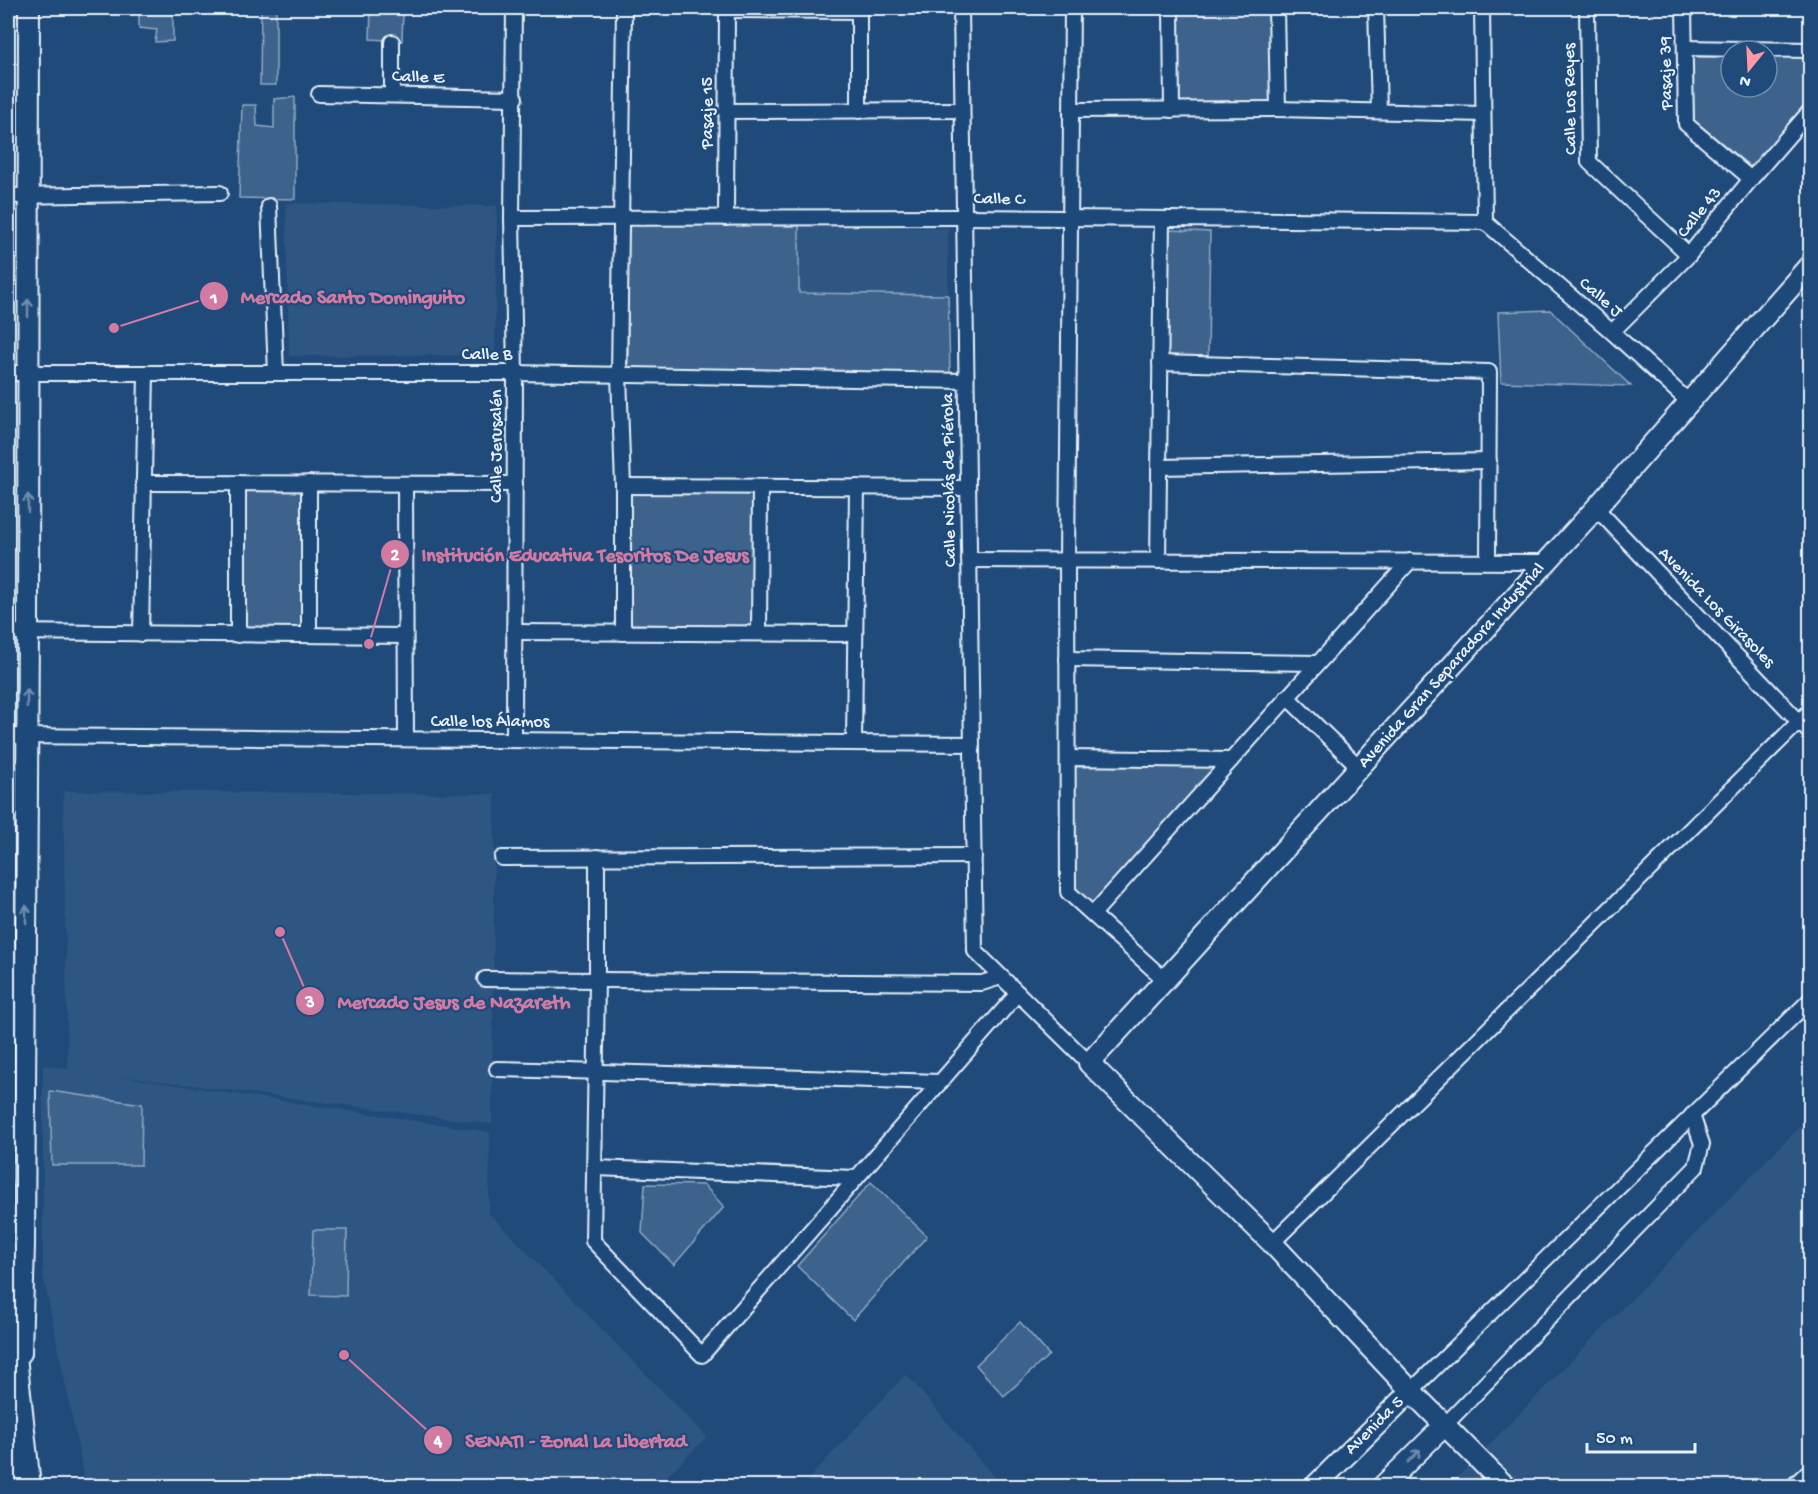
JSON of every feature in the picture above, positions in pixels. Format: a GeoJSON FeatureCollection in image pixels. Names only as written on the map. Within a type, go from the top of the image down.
{"type":"FeatureCollection","features":[{"type":"Feature","properties":{"kind":"highway"},"geometry":{"type":"LineString","coordinates":[[8,1310],[27,1486]]}},
{"type":"Feature","properties":{"kind":"street"},"geometry":{"type":"LineString","coordinates":[[18,1413],[24,1233],[17,736],[28,632],[29,8]]}},
{"type":"Feature","properties":{"kind":"street","name":"Calle Jerusalén"},"geometry":{"type":"LineString","coordinates":[[514,8],[514,740]]}},
{"type":"Feature","properties":{"kind":"street"},"geometry":{"type":"LineString","coordinates":[[623,633],[623,486],[619,375],[624,8]]}},
{"type":"Feature","properties":{"kind":"street","name":"Calle Nicolás de Piérola"},"geometry":{"type":"LineString","coordinates":[[961,8],[975,951],[1001,977]]}},
{"type":"Feature","properties":{"kind":"street"},"geometry":{"type":"LineString","coordinates":[[1072,8],[1067,560],[1068,892],[1165,980]]}},
{"type":"Feature","properties":{"kind":"street"},"geometry":{"type":"LineString","coordinates":[[1171,8],[1172,110]]}},
{"type":"Feature","properties":{"kind":"street"},"geometry":{"type":"LineString","coordinates":[[1276,8],[1278,109]]}},
{"type":"Feature","properties":{"kind":"street"},"geometry":{"type":"LineString","coordinates":[[1376,8],[1379,111]]}},
{"type":"Feature","properties":{"kind":"street"},"geometry":{"type":"LineString","coordinates":[[1482,8],[1485,222]]}},
{"type":"Feature","properties":{"kind":"street","name":"Calle Los Reyes"},"geometry":{"type":"LineString","coordinates":[[1587,8],[1589,162],[1689,255]]}},
{"type":"Feature","properties":{"kind":"street","name":"Pasaje 39"},"geometry":{"type":"LineString","coordinates":[[1684,8],[1686,124],[1751,179]]}},
{"type":"Feature","properties":{"kind":"street"},"geometry":{"type":"LineString","coordinates":[[727,9],[859,9],[859,111]]}},
{"type":"Feature","properties":{"kind":"street","name":"Pasaje 15"},"geometry":{"type":"LineString","coordinates":[[726,218],[727,9]]}},
{"type":"Feature","properties":{"kind":"street"},"geometry":{"type":"LineString","coordinates":[[392,42],[392,95]]}},
{"type":"Feature","properties":{"kind":"street"},"geometry":{"type":"LineString","coordinates":[[1685,48],[1810,50]]}},
{"type":"Feature","properties":{"kind":"street","name":"Calle E"},"geometry":{"type":"LineString","coordinates":[[319,94],[515,98]]}},
{"type":"Feature","properties":{"kind":"street"},"geometry":{"type":"LineString","coordinates":[[1071,110],[1278,109],[1483,114]]}},
{"type":"Feature","properties":{"kind":"street"},"geometry":{"type":"LineString","coordinates":[[726,111],[962,111]]}},
{"type":"Feature","properties":{"kind":"street","name":"Calle 43"},"geometry":{"type":"LineString","coordinates":[[1612,332],[1689,255],[1810,111]]}},
{"type":"Feature","properties":{"kind":"street"},"geometry":{"type":"LineString","coordinates":[[8,196],[220,193]]}},
{"type":"Feature","properties":{"kind":"street"},"geometry":{"type":"LineString","coordinates":[[269,206],[276,373]]}},
{"type":"Feature","properties":{"kind":"street","name":"Calle C"},"geometry":{"type":"LineString","coordinates":[[513,218],[964,218],[1485,222]]}},
{"type":"Feature","properties":{"kind":"street"},"geometry":{"type":"LineString","coordinates":[[1158,561],[1162,219]]}},
{"type":"Feature","properties":{"kind":"street","name":"Calle J"},"geometry":{"type":"LineString","coordinates":[[1485,222],[1689,402]]}},
{"type":"Feature","properties":{"kind":"street","name":"Avenida Gran Separadora Industrial"},"geometry":{"type":"LineString","coordinates":[[1089,1064],[1596,508],[1810,265]]}},
{"type":"Feature","properties":{"kind":"street"},"geometry":{"type":"LineString","coordinates":[[1160,363],[1489,372],[1488,561]]}},
{"type":"Feature","properties":{"kind":"street","name":"Calle B"},"geometry":{"type":"LineString","coordinates":[[8,373],[514,374],[966,381]]}},
{"type":"Feature","properties":{"kind":"street"},"geometry":{"type":"LineString","coordinates":[[141,634],[146,373]]}},
{"type":"Feature","properties":{"kind":"street"},"geometry":{"type":"LineString","coordinates":[[1159,467],[1489,461]]}},
{"type":"Feature","properties":{"kind":"street"},"geometry":{"type":"LineString","coordinates":[[143,483],[514,484]]}},
{"type":"Feature","properties":{"kind":"street"},"geometry":{"type":"LineString","coordinates":[[238,483],[238,634]]}},
{"type":"Feature","properties":{"kind":"street"},"geometry":{"type":"LineString","coordinates":[[309,483],[309,635]]}},
{"type":"Feature","properties":{"kind":"street"},"geometry":{"type":"LineString","coordinates":[[405,484],[406,739]]}},
{"type":"Feature","properties":{"kind":"street"},"geometry":{"type":"LineString","coordinates":[[623,486],[968,488]]}},
{"type":"Feature","properties":{"kind":"street"},"geometry":{"type":"LineString","coordinates":[[759,633],[760,487]]}},
{"type":"Feature","properties":{"kind":"street"},"geometry":{"type":"LineString","coordinates":[[854,743],[857,487]]}},
{"type":"Feature","properties":{"kind":"street","name":"Avenida Los Girasoles"},"geometry":{"type":"LineString","coordinates":[[1596,508],[1810,733]]}},
{"type":"Feature","properties":{"kind":"street"},"geometry":{"type":"LineString","coordinates":[[969,560],[1547,562]]}},
{"type":"Feature","properties":{"kind":"street"},"geometry":{"type":"LineString","coordinates":[[1093,914],[1410,561]]}},
{"type":"Feature","properties":{"kind":"street"},"geometry":{"type":"LineString","coordinates":[[8,632],[405,636]]}},
{"type":"Feature","properties":{"kind":"street"},"geometry":{"type":"LineString","coordinates":[[514,632],[854,634]]}},
{"type":"Feature","properties":{"kind":"street"},"geometry":{"type":"LineString","coordinates":[[1067,659],[1317,663]]}},
{"type":"Feature","properties":{"kind":"street"},"geometry":{"type":"LineString","coordinates":[[1287,697],[1359,767]]}},
{"type":"Feature","properties":{"kind":"street"},"geometry":{"type":"LineString","coordinates":[[1272,1243],[1810,711]]}},
{"type":"Feature","properties":{"kind":"street","name":"Calle los Álamos"},"geometry":{"type":"LineString","coordinates":[[17,736],[972,744]]}},
{"type":"Feature","properties":{"kind":"street"},"geometry":{"type":"LineString","coordinates":[[1068,759],[1231,760]]}},
{"type":"Feature","properties":{"kind":"street"},"geometry":{"type":"LineString","coordinates":[[502,858],[974,856]]}},
{"type":"Feature","properties":{"kind":"street"},"geometry":{"type":"LineString","coordinates":[[597,857],[593,1241],[702,1355],[1018,993]]}},
{"type":"Feature","properties":{"kind":"street"},"geometry":{"type":"LineString","coordinates":[[485,980],[982,983],[1001,977],[1272,1243],[1411,1391],[1505,1486]]}},
{"type":"Feature","properties":{"kind":"street"},"geometry":{"type":"LineString","coordinates":[[1411,1391],[1810,1000]]}},
{"type":"Feature","properties":{"kind":"street"},"geometry":{"type":"LineString","coordinates":[[497,1069],[941,1082]]}},
{"type":"Feature","properties":{"kind":"street"},"geometry":{"type":"LineString","coordinates":[[1383,1486],[1696,1167],[1702,1144],[1692,1115]]}},
{"type":"Feature","properties":{"kind":"street"},"geometry":{"type":"LineString","coordinates":[[595,1168],[856,1178]]}},
{"type":"Feature","properties":{"kind":"street","name":"Avenida 5"},"geometry":{"type":"LineString","coordinates":[[1315,1486],[1411,1391]]}},
{"type":"Feature","properties":{"kind":"street"},"geometry":{"type":"LineString","coordinates":[[1793,1486],[1810,1470]]}},
{"type":"Feature","properties":{"kind":"shaded area"},"geometry":{"type":"Polygon","coordinates":[[[139,8],[173,8],[173,41],[155,42],[157,30],[139,28],[139,8]]]}},
{"type":"Feature","properties":{"kind":"shaded area"},"geometry":{"type":"Polygon","coordinates":[[[261,8],[276,8],[276,85],[260,85],[261,8]]]}},
{"type":"Feature","properties":{"kind":"shaded area"},"geometry":{"type":"Polygon","coordinates":[[[371,8],[403,8],[402,41],[370,39],[371,8]]]}},
{"type":"Feature","properties":{"kind":"shaded area"},"geometry":{"type":"Polygon","coordinates":[[[1179,8],[1270,8],[1272,103],[1178,102],[1179,8]]]}},
{"type":"Feature","properties":{"kind":"shaded area"},"geometry":{"type":"Polygon","coordinates":[[[1692,57],[1719,57],[1719,99],[1779,99],[1779,57],[1810,57],[1810,101],[1751,167],[1694,120],[1692,57]]]}},
{"type":"Feature","properties":{"kind":"shaded area"},"geometry":{"type":"Polygon","coordinates":[[[295,97],[295,199],[239,198],[242,105],[256,105],[257,126],[274,128],[274,99],[295,97]]]}},
{"type":"Feature","properties":{"kind":"shaded area"},"geometry":{"type":"Polygon","coordinates":[[[286,203],[497,206],[495,355],[289,356],[286,203]]]}},
{"type":"Feature","properties":{"kind":"shaded area"},"geometry":{"type":"Polygon","coordinates":[[[628,223],[799,226],[799,293],[948,295],[950,374],[628,371],[628,223]]]}},
{"type":"Feature","properties":{"kind":"shaded area"},"geometry":{"type":"Polygon","coordinates":[[[799,226],[948,228],[948,295],[799,293],[799,226]]]}},
{"type":"Feature","properties":{"kind":"shaded area"},"geometry":{"type":"Polygon","coordinates":[[[1169,230],[1210,232],[1208,356],[1166,356],[1169,230]]]}},
{"type":"Feature","properties":{"kind":"shaded area"},"geometry":{"type":"Polygon","coordinates":[[[1550,310],[1631,386],[1501,382],[1498,312],[1550,310]]]}},
{"type":"Feature","properties":{"kind":"shaded area"},"geometry":{"type":"Polygon","coordinates":[[[245,489],[303,489],[303,627],[246,627],[245,489]]]}},
{"type":"Feature","properties":{"kind":"shaded area"},"geometry":{"type":"Polygon","coordinates":[[[754,492],[753,627],[631,624],[631,493],[754,492]]]}},
{"type":"Feature","properties":{"kind":"shaded area"},"geometry":{"type":"Polygon","coordinates":[[[1220,764],[1093,906],[1073,888],[1073,767],[1220,764]]]}},
{"type":"Feature","properties":{"kind":"shaded area"},"geometry":{"type":"Polygon","coordinates":[[[63,791],[495,794],[492,1124],[104,1074],[490,1132],[489,1213],[707,1437],[657,1486],[86,1486],[43,1274],[43,1065],[68,1069],[63,791]]]}},
{"type":"Feature","properties":{"kind":"shaded area"},"geometry":{"type":"Polygon","coordinates":[[[50,1091],[142,1104],[141,1165],[52,1165],[50,1091]]]}},
{"type":"Feature","properties":{"kind":"shaded area"},"geometry":{"type":"Polygon","coordinates":[[[1810,1116],[1810,1486],[1449,1486],[1810,1116]]]}},
{"type":"Feature","properties":{"kind":"shaded area"},"geometry":{"type":"Polygon","coordinates":[[[871,1182],[927,1236],[853,1320],[797,1266],[871,1182]]]}},
{"type":"Feature","properties":{"kind":"shaded area"},"geometry":{"type":"Polygon","coordinates":[[[645,1184],[704,1185],[724,1207],[674,1265],[642,1233],[645,1184]]]}},
{"type":"Feature","properties":{"kind":"shaded area"},"geometry":{"type":"Polygon","coordinates":[[[313,1230],[347,1230],[346,1296],[311,1295],[313,1230]]]}},
{"type":"Feature","properties":{"kind":"shaded area"},"geometry":{"type":"Polygon","coordinates":[[[1020,1322],[1049,1355],[1004,1396],[976,1365],[1020,1322]]]}},
{"type":"Feature","properties":{"kind":"shaded area"},"geometry":{"type":"Polygon","coordinates":[[[8,1373],[21,1486],[8,1486],[8,1373]]]}},
{"type":"Feature","properties":{"kind":"shaded area"},"geometry":{"type":"Polygon","coordinates":[[[906,1374],[1002,1486],[802,1486],[906,1374]]]}},
{"type":"Feature","properties":{"kind":"place","name":"Mercado Santo Dominguito"},"geometry":{"type":"Point","coordinates":[114,328]}},
{"type":"Feature","properties":{"kind":"place","name":"Institución Educativa Tesoritos De Jesus"},"geometry":{"type":"Point","coordinates":[369,644]}},
{"type":"Feature","properties":{"kind":"place","name":"Mercado Jesus de Nazareth"},"geometry":{"type":"Point","coordinates":[280,932]}},
{"type":"Feature","properties":{"kind":"place","name":"SENATI - Zonal La Libertad"},"geometry":{"type":"Point","coordinates":[344,1355]}}]}
